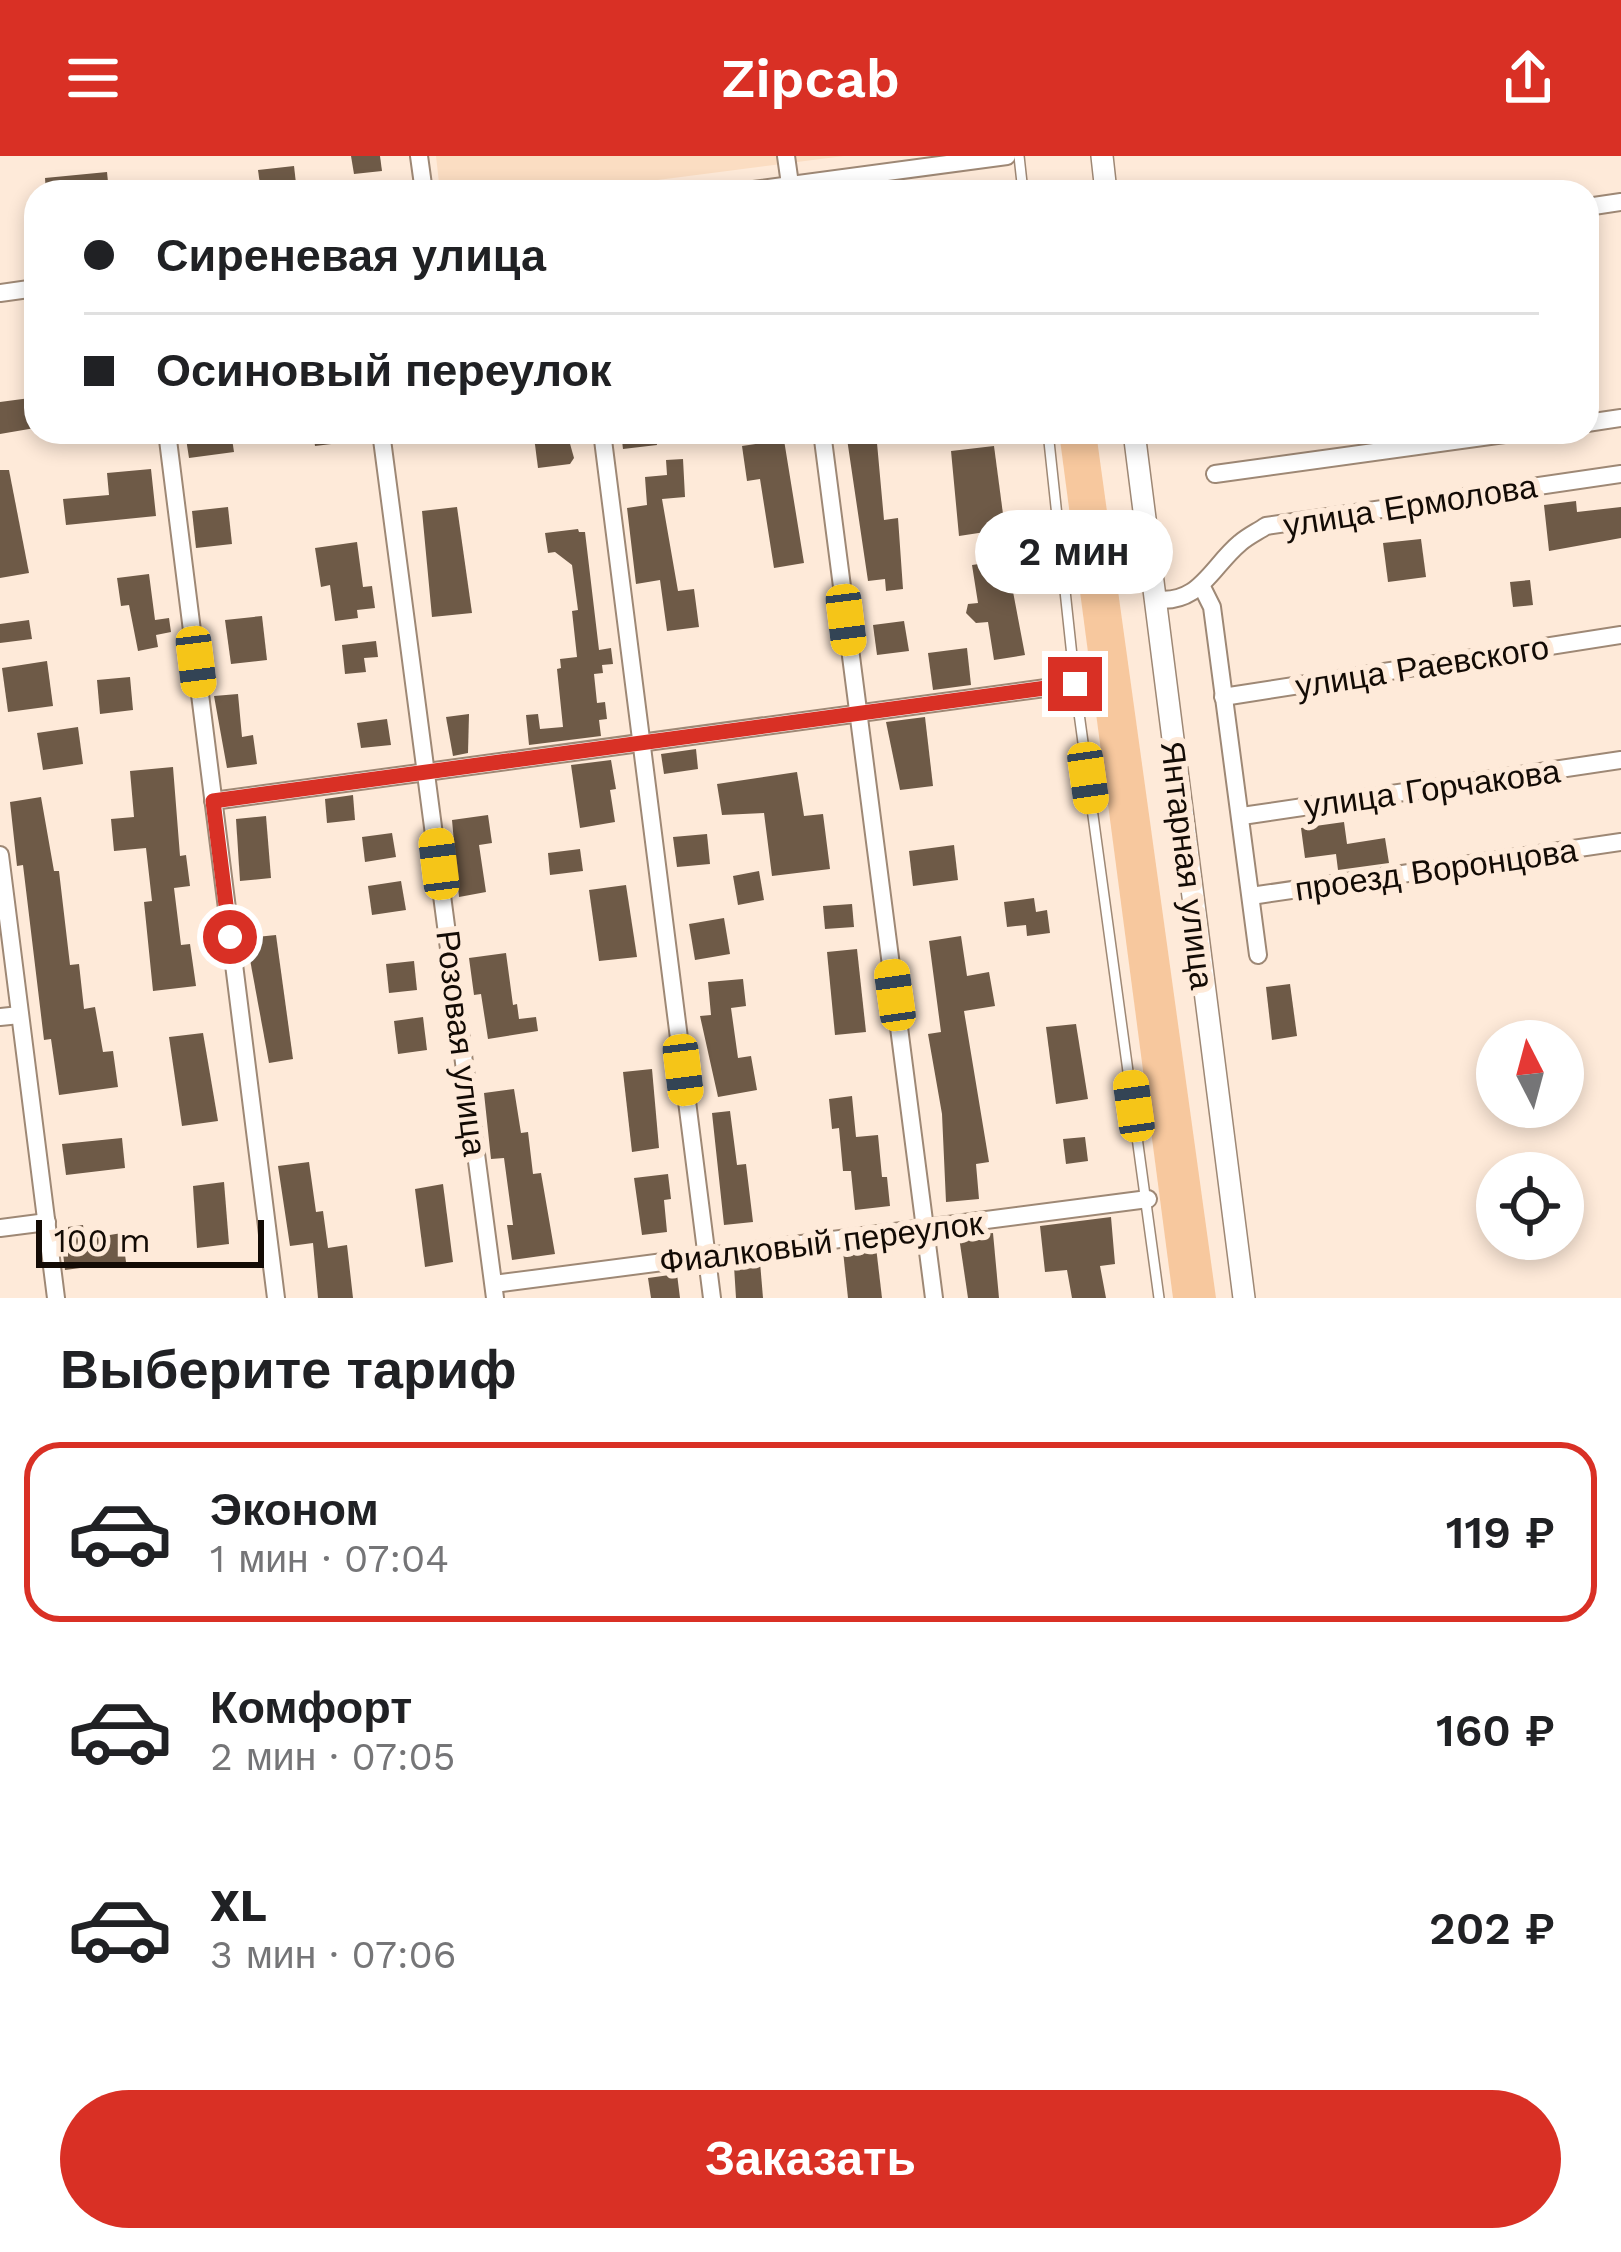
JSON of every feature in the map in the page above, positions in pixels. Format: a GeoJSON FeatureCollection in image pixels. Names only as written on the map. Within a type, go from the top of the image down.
{"type":"FeatureCollection","features":[{"type":"Feature","properties":{"kind":"street"},"geometry":{"type":"LineString","coordinates":[[844,180],[1007,156]]}},
{"type":"Feature","properties":{"kind":"street"},"geometry":{"type":"LineString","coordinates":[[168,444],[276,1298]]}},
{"type":"Feature","properties":{"kind":"street","name":"Розовая улица"},"geometry":{"type":"LineString","coordinates":[[383,444],[495,1291]]}},
{"type":"Feature","properties":{"kind":"street"},"geometry":{"type":"LineString","coordinates":[[604,444],[712,1298]]}},
{"type":"Feature","properties":{"kind":"street"},"geometry":{"type":"LineString","coordinates":[[824,444],[934,1298]]}},
{"type":"Feature","properties":{"kind":"street","name":"Янтарная улица"},"geometry":{"type":"LineString","coordinates":[[1135,444],[1244,1298]]}},
{"type":"Feature","properties":{"kind":"street","name":"улица Ермолова"},"geometry":{"type":"LineString","coordinates":[[1215,474],[1432,444]]}},
{"type":"Feature","properties":{"kind":"street","name":"улица Ермолова"},"geometry":{"type":"LineString","coordinates":[[1202,587],[1238,544],[1265,526],[1621,474]]}},
{"type":"Feature","properties":{"kind":"street"},"geometry":{"type":"LineString","coordinates":[[1154,599],[1178,599],[1202,587],[1212,607],[1258,955]]}},
{"type":"Feature","properties":{"kind":"street","name":"улица Раевского"},"geometry":{"type":"LineString","coordinates":[[1223,697],[1621,634]]}},
{"type":"Feature","properties":{"kind":"street"},"geometry":{"type":"LineString","coordinates":[[213,801],[1075,684]]}},
{"type":"Feature","properties":{"kind":"street","name":"улица Горчакова"},"geometry":{"type":"LineString","coordinates":[[1242,816],[1621,760]]}},
{"type":"Feature","properties":{"kind":"street","name":"проезд Воронцова"},"geometry":{"type":"LineString","coordinates":[[1251,896],[1621,842]]}},
{"type":"Feature","properties":{"kind":"street"},"geometry":{"type":"LineString","coordinates":[[0,855],[56,1298]]}},
{"type":"Feature","properties":{"kind":"street"},"geometry":{"type":"LineString","coordinates":[[0,1017],[20,1015]]}},
{"type":"Feature","properties":{"kind":"street","name":"Фиалковый переулок"},"geometry":{"type":"LineString","coordinates":[[495,1291],[707,1256],[1148,1199]]}},
{"type":"Feature","properties":{"kind":"street"},"geometry":{"type":"LineString","coordinates":[[0,1228],[47,1222]]}},
{"type":"Feature","properties":{"kind":"lane"},"geometry":{"type":"LineString","coordinates":[[1049,444],[1075,684],[1159,1298]]}},
{"type":"Feature","properties":{"kind":"shaded area"},"geometry":{"type":"Polygon","coordinates":[[[436,156],[844,156],[658,180],[439,180],[436,156]]]}},
{"type":"Feature","properties":{"kind":"shaded area"},"geometry":{"type":"Polygon","coordinates":[[[1061,444],[1098,444],[1216,1298],[1173,1298],[1061,444]]]}},
{"type":"Feature","properties":{"kind":"building"},"geometry":{"type":"Polygon","coordinates":[[[351,156],[380,156],[382,171],[354,174],[351,156]]]}},
{"type":"Feature","properties":{"kind":"building"},"geometry":{"type":"Polygon","coordinates":[[[294,166],[296,180],[259,180],[258,170],[294,166]]]}},
{"type":"Feature","properties":{"kind":"building"},"geometry":{"type":"Polygon","coordinates":[[[107,172],[108,180],[45,180],[107,172]]]}},
{"type":"Feature","properties":{"kind":"building"},"geometry":{"type":"Polygon","coordinates":[[[24,399],[24,430],[0,434],[0,402],[24,399]]]}},
{"type":"Feature","properties":{"kind":"building"},"geometry":{"type":"Polygon","coordinates":[[[187,444],[233,444],[234,452],[189,458],[187,444]]]}},
{"type":"Feature","properties":{"kind":"building"},"geometry":{"type":"Polygon","coordinates":[[[535,444],[570,444],[574,458],[570,464],[538,468],[535,444]]]}},
{"type":"Feature","properties":{"kind":"building"},"geometry":{"type":"Polygon","coordinates":[[[622,444],[657,445],[623,449],[622,444]]]}},
{"type":"Feature","properties":{"kind":"building"},"geometry":{"type":"Polygon","coordinates":[[[785,444],[804,563],[774,568],[760,479],[747,481],[742,446],[785,444]]]}},
{"type":"Feature","properties":{"kind":"building"},"geometry":{"type":"Polygon","coordinates":[[[848,444],[877,444],[884,520],[898,518],[903,589],[886,591],[885,579],[868,581],[848,444]]]}},
{"type":"Feature","properties":{"kind":"building"},"geometry":{"type":"Polygon","coordinates":[[[994,446],[1005,529],[959,536],[951,451],[994,446]]]}},
{"type":"Feature","properties":{"kind":"building"},"geometry":{"type":"Polygon","coordinates":[[[683,459],[685,497],[662,499],[678,591],[694,589],[699,627],[667,631],[660,580],[636,584],[627,508],[647,505],[645,477],[667,475],[666,460],[683,459]]]}},
{"type":"Feature","properties":{"kind":"building"},"geometry":{"type":"Polygon","coordinates":[[[151,469],[156,516],[66,525],[63,499],[109,495],[107,473],[151,469]]]}},
{"type":"Feature","properties":{"kind":"building"},"geometry":{"type":"Polygon","coordinates":[[[0,470],[9,470],[29,573],[0,578],[0,470]]]}},
{"type":"Feature","properties":{"kind":"building"},"geometry":{"type":"Polygon","coordinates":[[[1576,501],[1577,512],[1621,507],[1621,538],[1549,551],[1544,505],[1576,501]]]}},
{"type":"Feature","properties":{"kind":"building"},"geometry":{"type":"Polygon","coordinates":[[[228,507],[232,544],[196,548],[192,511],[228,507]]]}},
{"type":"Feature","properties":{"kind":"building"},"geometry":{"type":"Polygon","coordinates":[[[457,507],[472,613],[432,617],[422,511],[457,507]]]}},
{"type":"Feature","properties":{"kind":"building"},"geometry":{"type":"Polygon","coordinates":[[[585,532],[599,650],[611,648],[613,664],[602,665],[603,673],[594,674],[597,703],[605,702],[607,719],[599,720],[601,736],[529,745],[526,715],[538,714],[540,729],[563,727],[557,669],[560,659],[577,657],[572,565],[555,552],[548,553],[545,533],[585,532]]]}},
{"type":"Feature","properties":{"kind":"building"},"geometry":{"type":"Polygon","coordinates":[[[1421,539],[1426,577],[1388,582],[1383,543],[1421,539]]]}},
{"type":"Feature","properties":{"kind":"building"},"geometry":{"type":"Polygon","coordinates":[[[357,542],[363,587],[372,586],[375,608],[357,610],[358,618],[335,621],[330,585],[321,587],[315,548],[357,542]]]}},
{"type":"Feature","properties":{"kind":"building"},"geometry":{"type":"Polygon","coordinates":[[[1007,560],[1025,655],[994,660],[988,622],[976,623],[966,613],[968,604],[978,603],[972,565],[1007,560]]]}},
{"type":"Feature","properties":{"kind":"building"},"geometry":{"type":"Polygon","coordinates":[[[149,574],[155,620],[169,618],[171,632],[156,635],[158,647],[138,651],[129,605],[121,606],[117,578],[149,574]]]}},
{"type":"Feature","properties":{"kind":"building"},"geometry":{"type":"Polygon","coordinates":[[[1530,580],[1533,605],[1513,607],[1510,582],[1530,580]]]}},
{"type":"Feature","properties":{"kind":"building"},"geometry":{"type":"Polygon","coordinates":[[[262,616],[267,660],[231,664],[225,620],[262,616]]]}},
{"type":"Feature","properties":{"kind":"building"},"geometry":{"type":"Polygon","coordinates":[[[29,620],[32,639],[0,643],[0,624],[29,620]]]}},
{"type":"Feature","properties":{"kind":"building"},"geometry":{"type":"Polygon","coordinates":[[[904,621],[909,651],[877,655],[873,625],[904,621]]]}},
{"type":"Feature","properties":{"kind":"building"},"geometry":{"type":"Polygon","coordinates":[[[376,641],[378,657],[364,658],[366,672],[345,674],[342,645],[376,641]]]}},
{"type":"Feature","properties":{"kind":"building"},"geometry":{"type":"Polygon","coordinates":[[[967,648],[971,685],[933,690],[928,653],[967,648]]]}},
{"type":"Feature","properties":{"kind":"building"},"geometry":{"type":"Polygon","coordinates":[[[47,661],[53,706],[8,712],[2,668],[47,661]]]}},
{"type":"Feature","properties":{"kind":"building"},"geometry":{"type":"Polygon","coordinates":[[[130,677],[133,710],[100,714],[97,680],[130,677]]]}},
{"type":"Feature","properties":{"kind":"building"},"geometry":{"type":"Polygon","coordinates":[[[238,694],[242,737],[253,735],[257,764],[227,768],[214,696],[238,694]]]}},
{"type":"Feature","properties":{"kind":"building"},"geometry":{"type":"Polygon","coordinates":[[[469,714],[468,753],[453,756],[446,717],[469,714]]]}},
{"type":"Feature","properties":{"kind":"building"},"geometry":{"type":"Polygon","coordinates":[[[925,717],[933,786],[900,790],[886,722],[925,717]]]}},
{"type":"Feature","properties":{"kind":"building"},"geometry":{"type":"Polygon","coordinates":[[[387,719],[391,745],[361,748],[357,723],[387,719]]]}},
{"type":"Feature","properties":{"kind":"building"},"geometry":{"type":"Polygon","coordinates":[[[78,727],[83,764],[43,770],[37,733],[78,727]]]}},
{"type":"Feature","properties":{"kind":"building"},"geometry":{"type":"Polygon","coordinates":[[[696,749],[698,769],[664,774],[661,754],[696,749]]]}},
{"type":"Feature","properties":{"kind":"building"},"geometry":{"type":"Polygon","coordinates":[[[611,760],[615,822],[580,828],[571,765],[611,760]]]}},
{"type":"Feature","properties":{"kind":"building"},"geometry":{"type":"Polygon","coordinates":[[[173,767],[180,856],[186,855],[190,886],[174,888],[181,945],[190,944],[196,986],[153,991],[144,902],[152,901],[146,848],[114,851],[111,819],[134,817],[130,771],[173,767]]]}},
{"type":"Feature","properties":{"kind":"building"},"geometry":{"type":"Polygon","coordinates":[[[797,772],[804,816],[823,814],[830,869],[772,876],[764,813],[722,815],[717,784],[797,772]]]}},
{"type":"Feature","properties":{"kind":"building"},"geometry":{"type":"Polygon","coordinates":[[[353,795],[355,820],[327,823],[325,799],[353,795]]]}},
{"type":"Feature","properties":{"kind":"building"},"geometry":{"type":"Polygon","coordinates":[[[41,797],[54,871],[59,871],[70,965],[79,964],[84,1009],[95,1007],[103,1052],[113,1051],[118,1087],[59,1095],[51,1039],[44,1040],[23,865],[17,866],[10,802],[41,797]]]}},
{"type":"Feature","properties":{"kind":"building"},"geometry":{"type":"Polygon","coordinates":[[[488,815],[492,843],[479,845],[486,892],[459,897],[452,820],[488,815]]]}},
{"type":"Feature","properties":{"kind":"building"},"geometry":{"type":"Polygon","coordinates":[[[266,816],[271,878],[240,881],[236,819],[266,816]]]}},
{"type":"Feature","properties":{"kind":"building"},"geometry":{"type":"Polygon","coordinates":[[[1344,822],[1347,844],[1385,838],[1389,863],[1338,870],[1336,854],[1305,858],[1301,828],[1344,822]]]}},
{"type":"Feature","properties":{"kind":"building"},"geometry":{"type":"Polygon","coordinates":[[[392,833],[396,857],[365,862],[362,837],[392,833]]]}},
{"type":"Feature","properties":{"kind":"building"},"geometry":{"type":"Polygon","coordinates":[[[707,834],[710,864],[677,867],[673,837],[707,834]]]}},
{"type":"Feature","properties":{"kind":"building"},"geometry":{"type":"Polygon","coordinates":[[[954,845],[958,880],[913,886],[909,851],[954,845]]]}},
{"type":"Feature","properties":{"kind":"building"},"geometry":{"type":"Polygon","coordinates":[[[580,849],[583,871],[550,875],[548,853],[580,849]]]}},
{"type":"Feature","properties":{"kind":"building"},"geometry":{"type":"Polygon","coordinates":[[[759,871],[764,900],[738,905],[733,876],[759,871]]]}},
{"type":"Feature","properties":{"kind":"building"},"geometry":{"type":"Polygon","coordinates":[[[401,881],[406,910],[372,915],[368,886],[401,881]]]}},
{"type":"Feature","properties":{"kind":"building"},"geometry":{"type":"Polygon","coordinates":[[[626,885],[637,957],[599,961],[589,890],[626,885]]]}},
{"type":"Feature","properties":{"kind":"building"},"geometry":{"type":"Polygon","coordinates":[[[1034,898],[1036,912],[1047,910],[1050,933],[1027,936],[1026,925],[1007,927],[1004,902],[1034,898]]]}},
{"type":"Feature","properties":{"kind":"building"},"geometry":{"type":"Polygon","coordinates":[[[852,904],[854,927],[825,929],[823,906],[852,904]]]}},
{"type":"Feature","properties":{"kind":"building"},"geometry":{"type":"Polygon","coordinates":[[[724,918],[730,954],[695,960],[689,924],[724,918]]]}},
{"type":"Feature","properties":{"kind":"building"},"geometry":{"type":"Polygon","coordinates":[[[276,935],[293,1059],[269,1063],[246,938],[276,935]]]}},
{"type":"Feature","properties":{"kind":"building"},"geometry":{"type":"Polygon","coordinates":[[[961,936],[967,976],[989,972],[995,1006],[964,1011],[989,1162],[976,1164],[979,1199],[946,1202],[942,1114],[928,1034],[941,1032],[929,941],[961,936]]]}},
{"type":"Feature","properties":{"kind":"building"},"geometry":{"type":"Polygon","coordinates":[[[857,949],[866,1032],[835,1035],[827,952],[857,949]]]}},
{"type":"Feature","properties":{"kind":"building"},"geometry":{"type":"Polygon","coordinates":[[[506,953],[513,1005],[517,1004],[519,1019],[536,1017],[538,1031],[488,1039],[469,958],[506,953]]]}},
{"type":"Feature","properties":{"kind":"building"},"geometry":{"type":"Polygon","coordinates":[[[414,961],[417,990],[389,993],[386,964],[414,961]]]}},
{"type":"Feature","properties":{"kind":"building"},"geometry":{"type":"Polygon","coordinates":[[[743,979],[746,1006],[731,1008],[738,1058],[751,1056],[757,1090],[718,1097],[700,1016],[711,1015],[708,982],[743,979]]]}},
{"type":"Feature","properties":{"kind":"building"},"geometry":{"type":"Polygon","coordinates":[[[1290,984],[1297,1036],[1272,1040],[1266,987],[1290,984]]]}},
{"type":"Feature","properties":{"kind":"building"},"geometry":{"type":"Polygon","coordinates":[[[423,1017],[427,1050],[398,1054],[394,1021],[423,1017]]]}},
{"type":"Feature","properties":{"kind":"building"},"geometry":{"type":"Polygon","coordinates":[[[1076,1024],[1088,1099],[1056,1104],[1046,1027],[1076,1024]]]}},
{"type":"Feature","properties":{"kind":"building"},"geometry":{"type":"Polygon","coordinates":[[[203,1033],[218,1121],[182,1126],[169,1037],[203,1033]]]}},
{"type":"Feature","properties":{"kind":"building"},"geometry":{"type":"Polygon","coordinates":[[[652,1069],[659,1148],[632,1152],[623,1072],[652,1069]]]}},
{"type":"Feature","properties":{"kind":"building"},"geometry":{"type":"Polygon","coordinates":[[[514,1089],[521,1133],[528,1132],[533,1174],[541,1173],[555,1254],[512,1260],[507,1225],[513,1225],[504,1158],[491,1159],[484,1093],[514,1089]]]}},
{"type":"Feature","properties":{"kind":"building"},"geometry":{"type":"Polygon","coordinates":[[[852,1096],[856,1137],[878,1135],[890,1206],[855,1210],[851,1171],[843,1171],[839,1128],[832,1129],[829,1099],[852,1096]]]}},
{"type":"Feature","properties":{"kind":"building"},"geometry":{"type":"Polygon","coordinates":[[[730,1111],[737,1165],[746,1164],[753,1222],[724,1225],[712,1113],[730,1111]]]}},
{"type":"Feature","properties":{"kind":"building"},"geometry":{"type":"Polygon","coordinates":[[[1085,1137],[1088,1161],[1066,1164],[1063,1139],[1085,1137]]]}},
{"type":"Feature","properties":{"kind":"building"},"geometry":{"type":"Polygon","coordinates":[[[122,1138],[125,1168],[66,1175],[62,1144],[122,1138]]]}},
{"type":"Feature","properties":{"kind":"building"},"geometry":{"type":"Polygon","coordinates":[[[309,1162],[316,1212],[323,1211],[328,1248],[347,1245],[353,1298],[318,1298],[313,1243],[290,1246],[278,1166],[309,1162]]]}},
{"type":"Feature","properties":{"kind":"building"},"geometry":{"type":"Polygon","coordinates":[[[668,1174],[667,1232],[642,1235],[634,1178],[668,1174]]]}},
{"type":"Feature","properties":{"kind":"building"},"geometry":{"type":"Polygon","coordinates":[[[224,1182],[229,1244],[197,1248],[193,1186],[224,1182]]]}},
{"type":"Feature","properties":{"kind":"building"},"geometry":{"type":"Polygon","coordinates":[[[443,1184],[453,1262],[425,1267],[415,1189],[443,1184]]]}},
{"type":"Feature","properties":{"kind":"building"},"geometry":{"type":"Polygon","coordinates":[[[1111,1217],[1115,1264],[1100,1266],[1106,1298],[1072,1298],[1067,1270],[1045,1272],[1040,1226],[1111,1217]]]}},
{"type":"Feature","properties":{"kind":"building"},"geometry":{"type":"Polygon","coordinates":[[[83,1225],[85,1239],[122,1233],[126,1262],[65,1270],[60,1228],[83,1225]]]}},
{"type":"Feature","properties":{"kind":"building"},"geometry":{"type":"Polygon","coordinates":[[[993,1233],[999,1298],[968,1298],[959,1237],[993,1233]]]}},
{"type":"Feature","properties":{"kind":"building"},"geometry":{"type":"Polygon","coordinates":[[[876,1247],[882,1298],[848,1298],[843,1251],[876,1247]]]}},
{"type":"Feature","properties":{"kind":"building"},"geometry":{"type":"Polygon","coordinates":[[[760,1262],[763,1298],[736,1298],[734,1266],[760,1262]]]}},
{"type":"Feature","properties":{"kind":"building"},"geometry":{"type":"Polygon","coordinates":[[[677,1274],[680,1298],[651,1298],[648,1278],[677,1274]]]}},
{"type":"Feature","properties":{"kind":"route"},"geometry":{"type":"LineString","coordinates":[[230,937],[213,801],[1075,684]]}}]}
